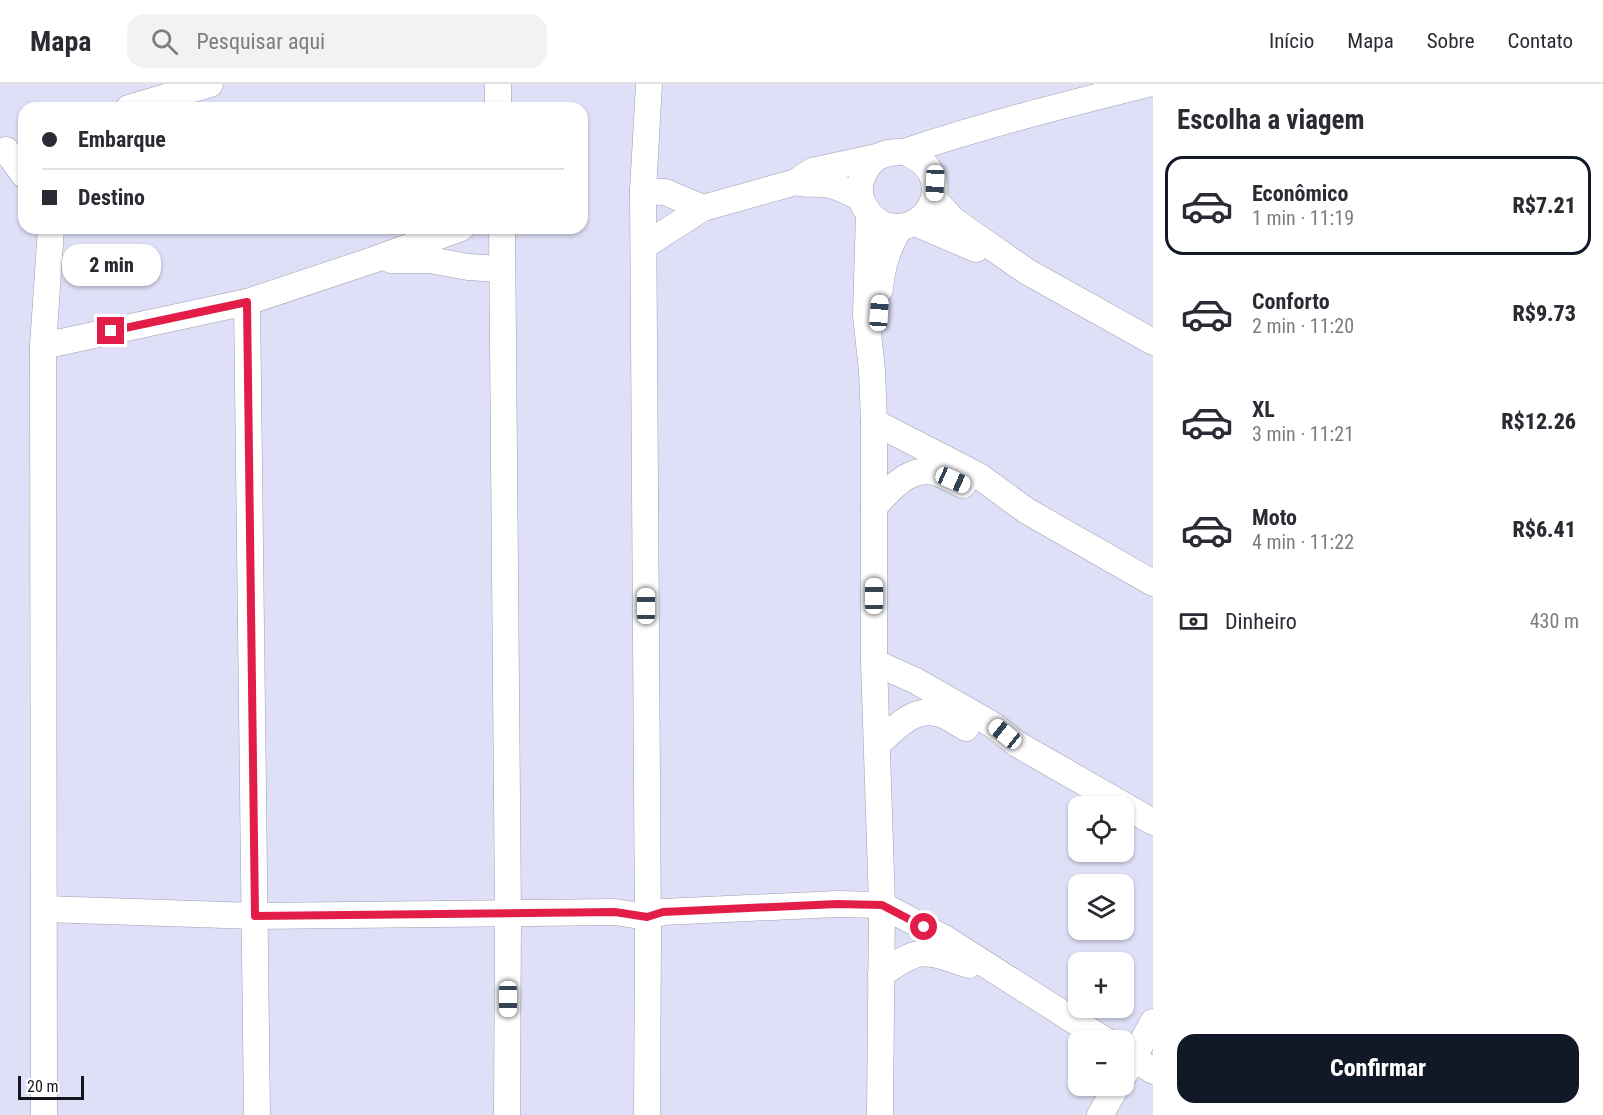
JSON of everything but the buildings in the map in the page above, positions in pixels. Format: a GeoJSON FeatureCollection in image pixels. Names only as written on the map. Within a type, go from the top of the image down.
{"type":"FeatureCollection","features":[{"type":"Feature","properties":{"kind":"street"},"geometry":{"type":"LineString","coordinates":[[149,102],[210,84]]}},
{"type":"Feature","properties":{"kind":"street"},"geometry":{"type":"LineString","coordinates":[[498,84],[498,102]]}},
{"type":"Feature","properties":{"kind":"street"},"geometry":{"type":"LineString","coordinates":[[647,1115],[643,191],[649,84]]}},
{"type":"Feature","properties":{"kind":"street"},"geometry":{"type":"LineString","coordinates":[[644,246],[703,208],[795,182],[812,171],[890,152],[905,152],[973,129],[1148,84]]}},
{"type":"Feature","properties":{"kind":"street"},"geometry":{"type":"LineString","coordinates":[[872,370],[882,267],[889,246],[907,225],[927,213],[944,162],[961,147],[1044,110]]}},
{"type":"Feature","properties":{"kind":"street"},"geometry":{"type":"LineString","coordinates":[[10,149],[18,164]]}},
{"type":"Feature","properties":{"kind":"street"},"geometry":{"type":"LineString","coordinates":[[905,152],[918,157],[929,168],[934,191],[953,220],[1026,271],[1153,342]]}},
{"type":"Feature","properties":{"kind":"street"},"geometry":{"type":"LineString","coordinates":[[877,157],[867,167],[861,180],[865,206],[866,315],[872,370],[874,422],[874,662],[882,905],[880,1115]]}},
{"type":"Feature","properties":{"kind":"street"},"geometry":{"type":"LineString","coordinates":[[795,182],[808,185],[825,184],[840,188],[865,206],[884,224],[907,225],[1026,271]]}},
{"type":"Feature","properties":{"kind":"street"},"geometry":{"type":"LineString","coordinates":[[643,191],[665,192],[703,208]]}},
{"type":"Feature","properties":{"kind":"street"},"geometry":{"type":"LineString","coordinates":[[44,1115],[43,346],[49,234]]}},
{"type":"Feature","properties":{"kind":"street"},"geometry":{"type":"LineString","coordinates":[[43,346],[247,302],[444,234]]}},
{"type":"Feature","properties":{"kind":"street"},"geometry":{"type":"LineString","coordinates":[[502,234],[508,914],[507,1115]]}},
{"type":"Feature","properties":{"kind":"street"},"geometry":{"type":"LineString","coordinates":[[373,260],[430,260],[502,270]]}},
{"type":"Feature","properties":{"kind":"street"},"geometry":{"type":"LineString","coordinates":[[247,302],[257,1115]]}},
{"type":"Feature","properties":{"kind":"street"},"geometry":{"type":"LineString","coordinates":[[874,422],[979,476],[1027,511],[1153,583]]}},
{"type":"Feature","properties":{"kind":"street"},"geometry":{"type":"LineString","coordinates":[[874,507],[895,484],[922,471],[935,472],[1027,511]]}},
{"type":"Feature","properties":{"kind":"street"},"geometry":{"type":"LineString","coordinates":[[874,662],[916,681],[984,719],[1017,744],[1153,822]]}},
{"type":"Feature","properties":{"kind":"street"},"geometry":{"type":"LineString","coordinates":[[877,745],[900,724],[924,712],[938,713],[986,739],[1017,744]]}},
{"type":"Feature","properties":{"kind":"street"},"geometry":{"type":"LineString","coordinates":[[44,909],[255,916],[615,912],[647,917],[663,912],[837,904],[882,905],[944,938],[1089,1030]]}},
{"type":"Feature","properties":{"kind":"street"},"geometry":{"type":"LineString","coordinates":[[881,975],[905,958],[921,952],[938,954],[1009,978]]}},
{"type":"Feature","properties":{"kind":"street"},"geometry":{"type":"LineString","coordinates":[[1134,1062],[1153,1022]]}},
{"type":"Feature","properties":{"kind":"street"},"geometry":{"type":"LineString","coordinates":[[1100,1115],[1111,1096]]}},
{"type":"Feature","properties":{"kind":"route"},"geometry":{"type":"LineString","coordinates":[[111,331],[247,302],[255,916],[615,912],[647,917],[663,912],[837,904],[882,905],[924,927]]}}]}
